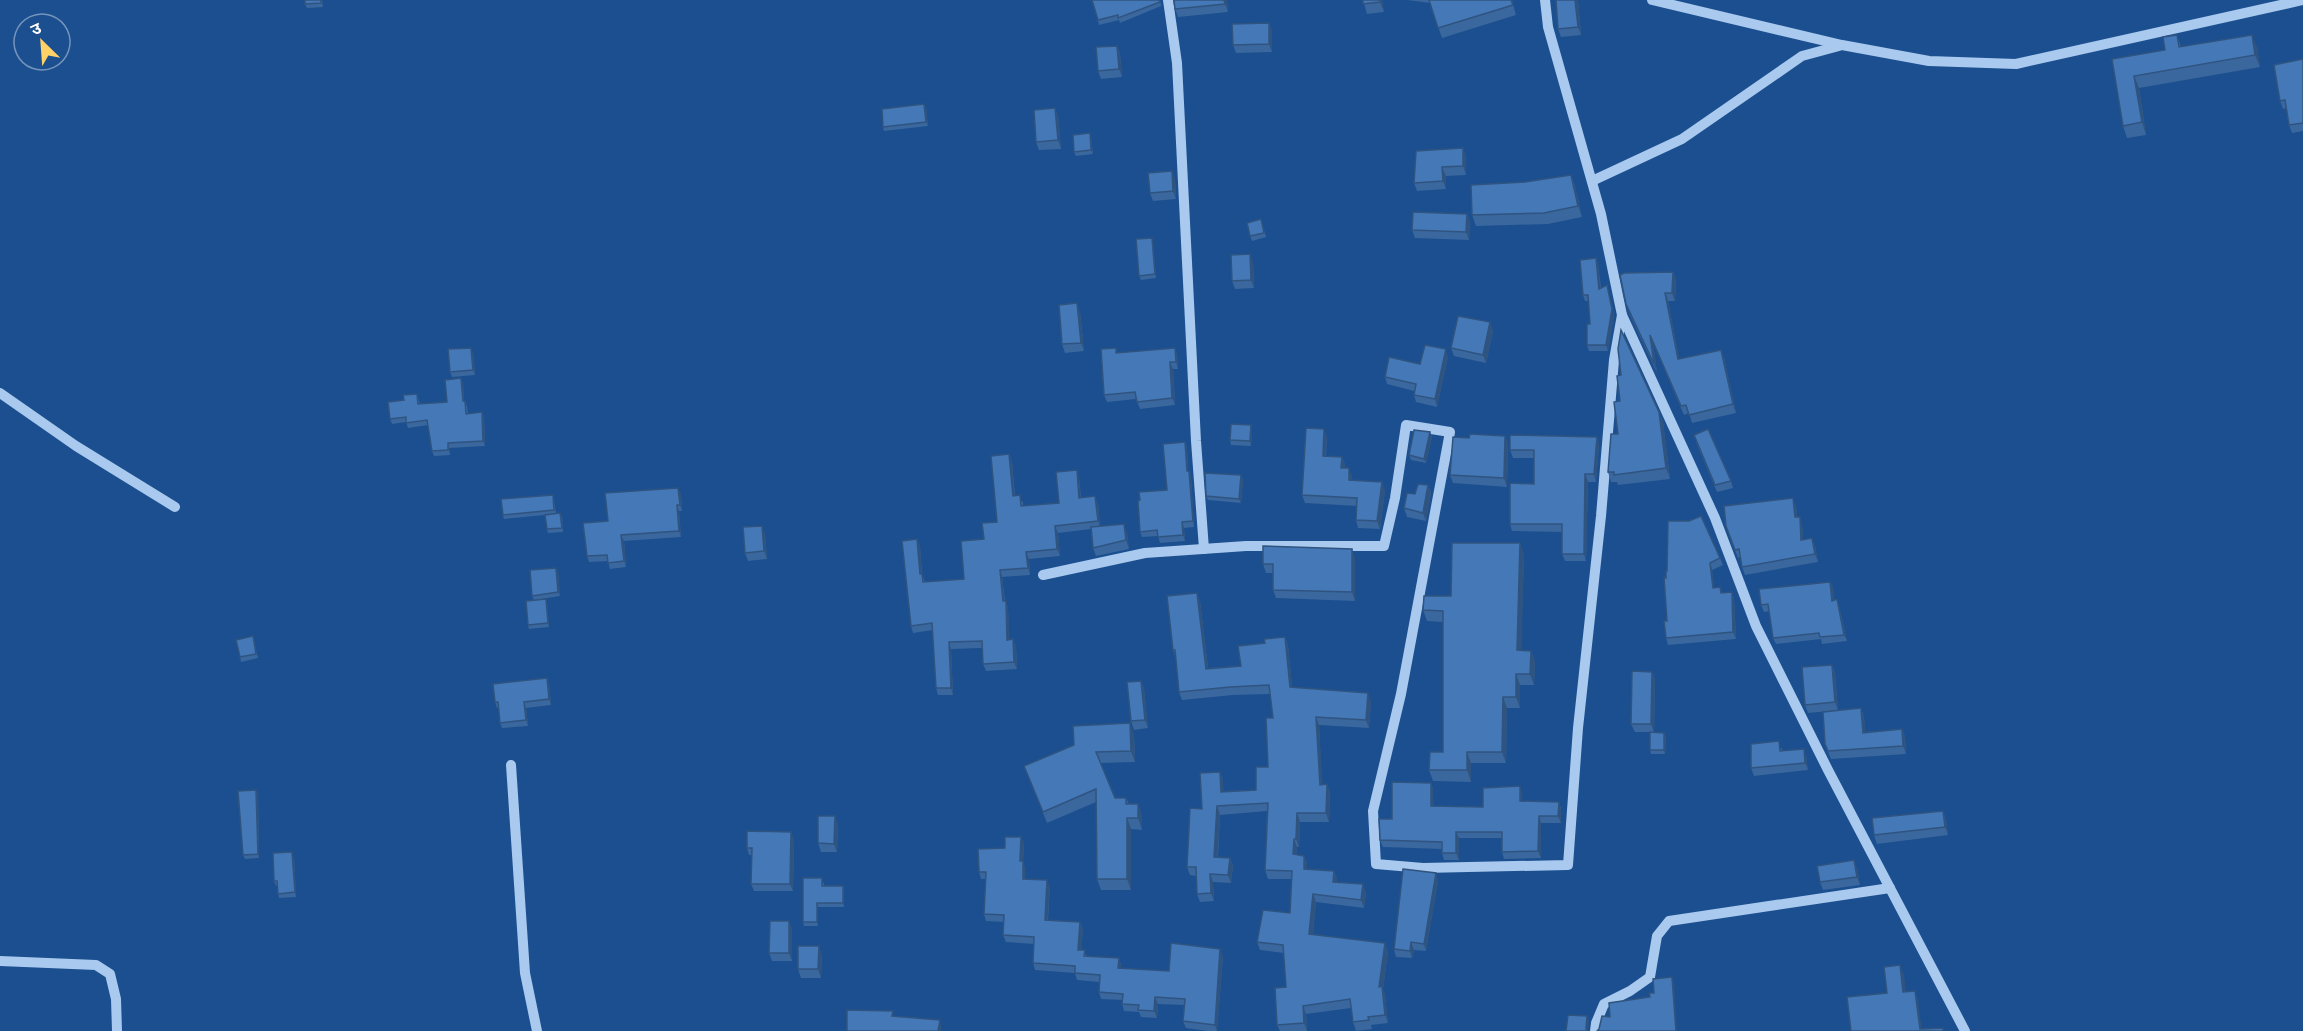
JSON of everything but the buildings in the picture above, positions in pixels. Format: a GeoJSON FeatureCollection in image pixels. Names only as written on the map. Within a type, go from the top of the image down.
{"type":"FeatureCollection","features":[{"type":"Feature","properties":{"kind":"street"},"geometry":{"type":"LineString","coordinates":[[1168,0],[1177,63],[1196,441],[1204,549]]}},
{"type":"Feature","properties":{"kind":"street"},"geometry":{"type":"LineString","coordinates":[[1545,0],[1548,27],[1592,181],[1622,315],[1715,518],[1756,626],[1965,1031]]}},
{"type":"Feature","properties":{"kind":"street"},"geometry":{"type":"LineString","coordinates":[[1652,0],[1842,45],[1929,61],[2016,64],[2303,0]]}},
{"type":"Feature","properties":{"kind":"street"},"geometry":{"type":"LineString","coordinates":[[1592,181],[1682,139],[1803,56],[1842,45]]}},
{"type":"Feature","properties":{"kind":"street"},"geometry":{"type":"LineString","coordinates":[[1043,575],[1145,553],[1246,546],[1384,546],[1395,498],[1406,425],[1450,432],[1401,694],[1373,811],[1376,864],[1423,868],[1568,865],[1578,728],[1601,516],[1614,360],[1622,315]]}},
{"type":"Feature","properties":{"kind":"street"},"geometry":{"type":"LineString","coordinates":[[0,393],[76,446],[175,507]]}},
{"type":"Feature","properties":{"kind":"street"},"geometry":{"type":"LineString","coordinates":[[511,765],[525,973],[537,1031]]}},
{"type":"Feature","properties":{"kind":"street"},"geometry":{"type":"LineString","coordinates":[[1595,1031],[1604,1004],[1630,991],[1650,977],[1657,936],[1670,921],[1890,888]]}},
{"type":"Feature","properties":{"kind":"street"},"geometry":{"type":"LineString","coordinates":[[0,961],[96,965],[110,974],[116,999],[117,1031]]}}]}
